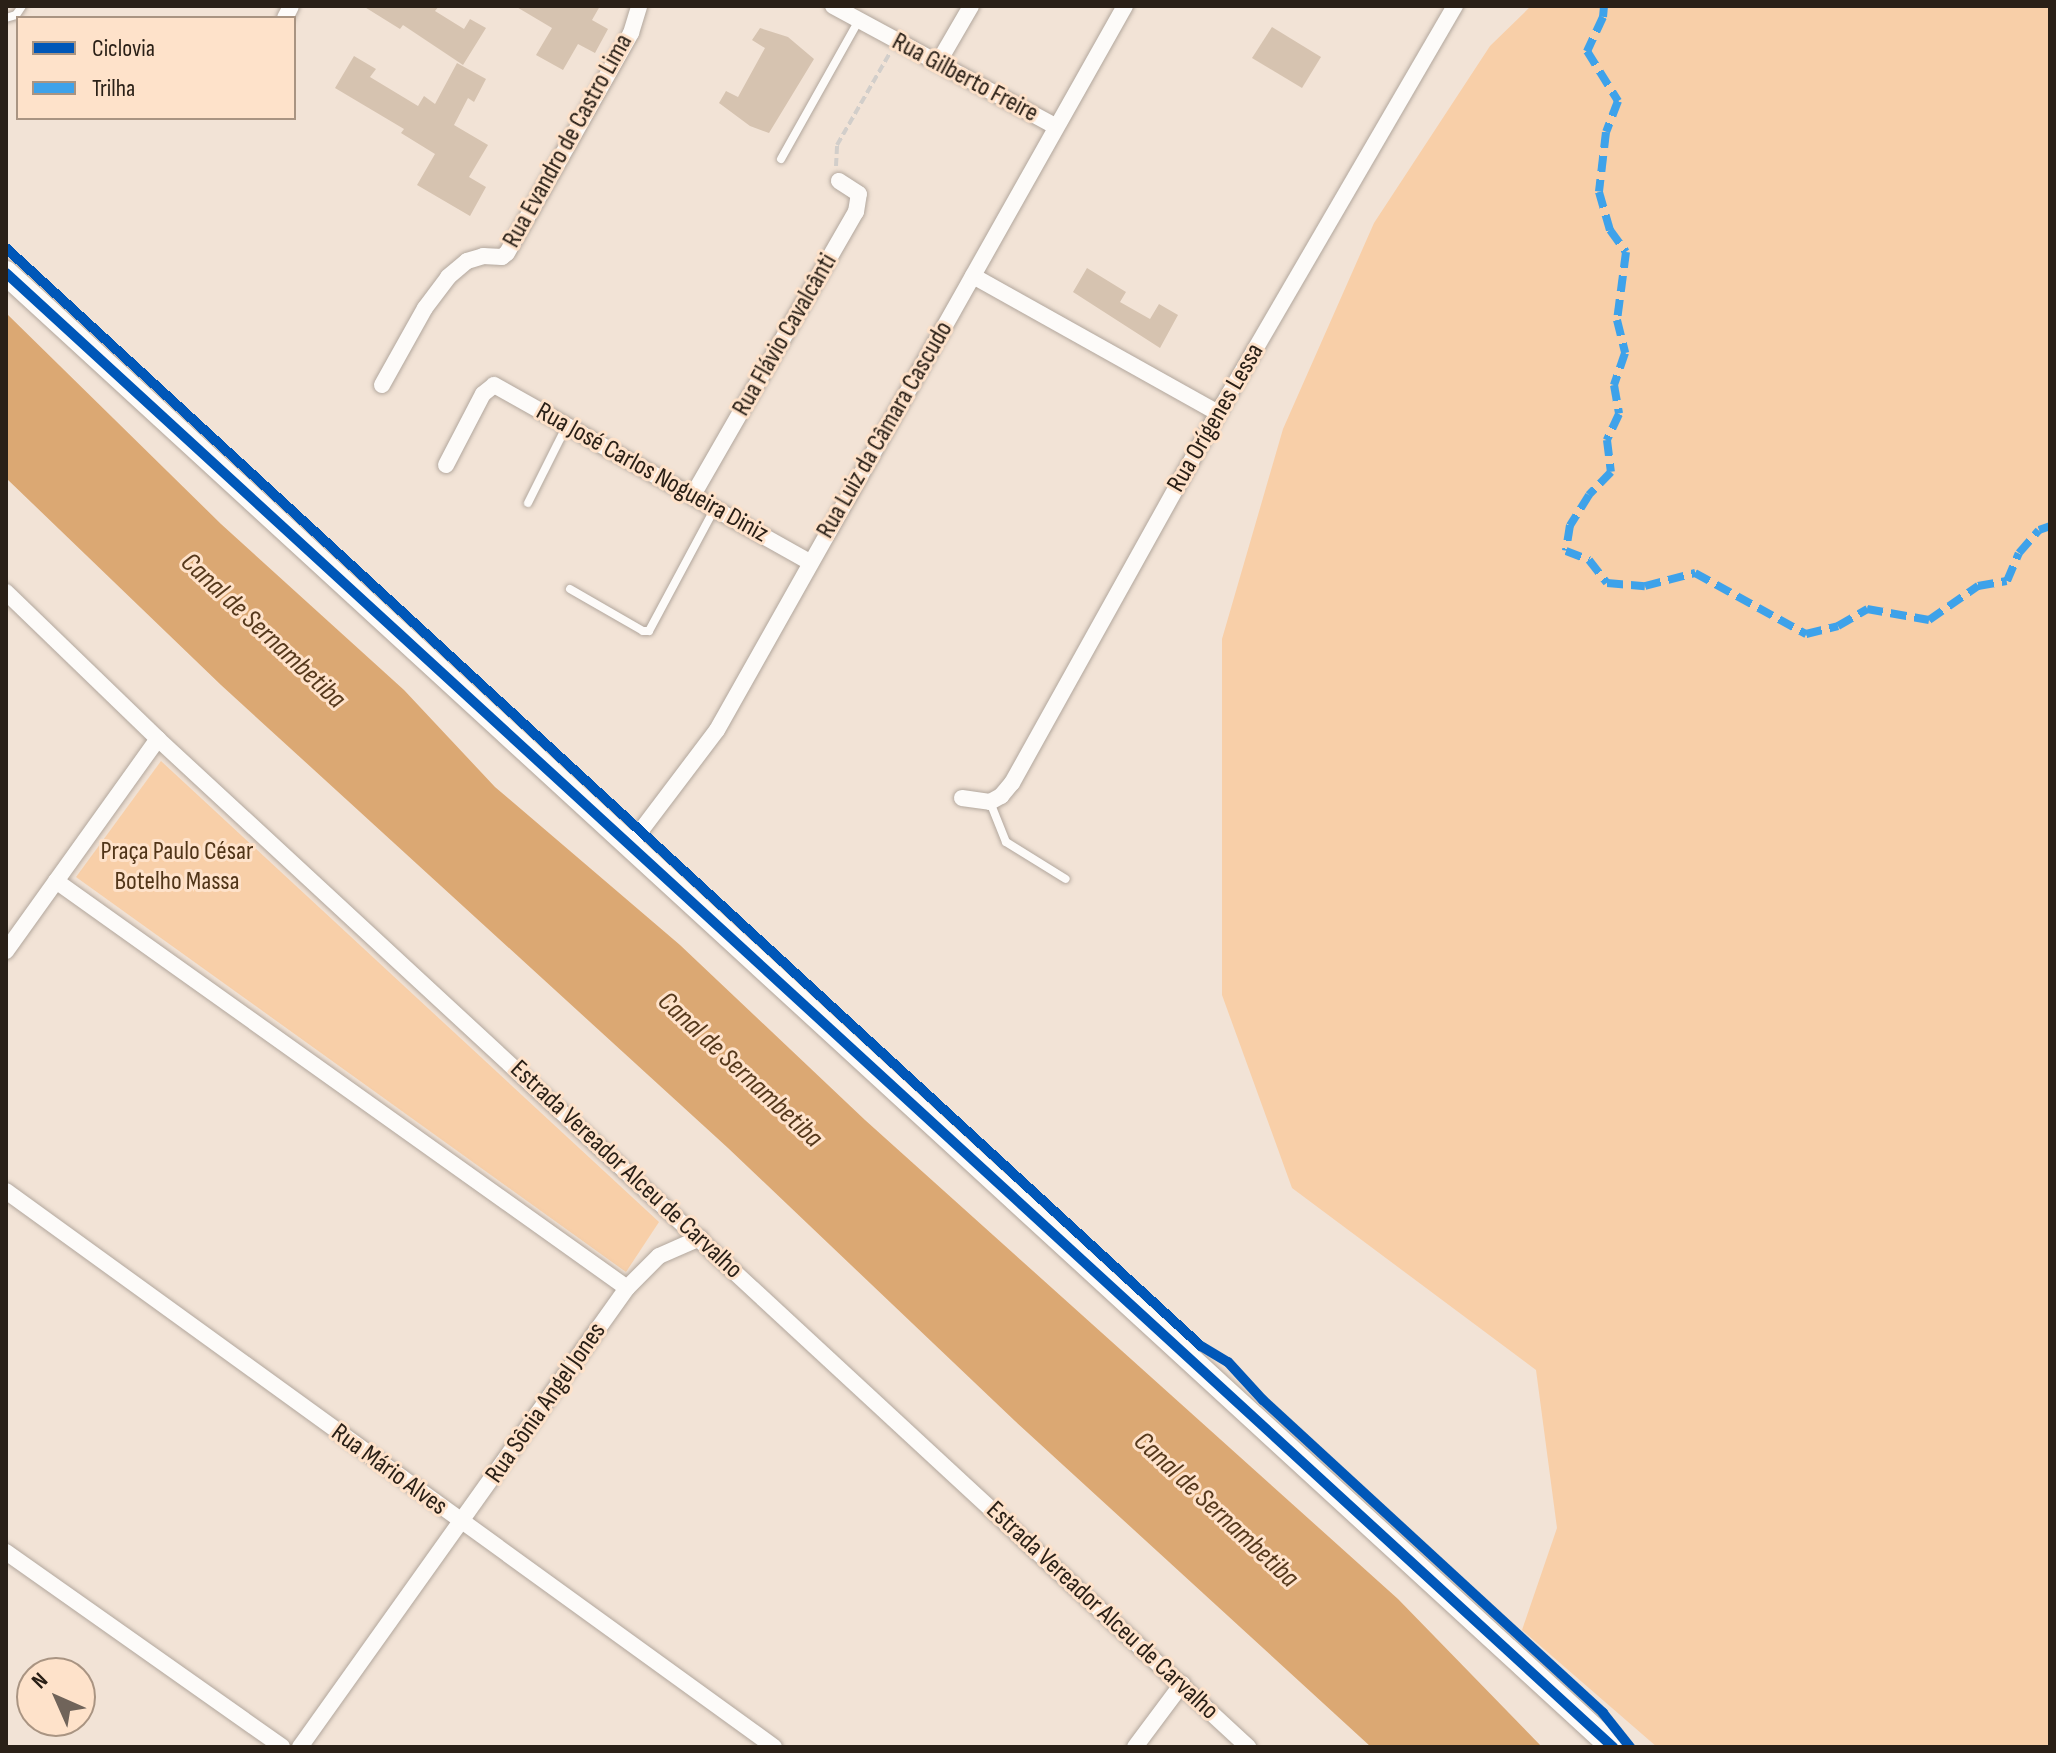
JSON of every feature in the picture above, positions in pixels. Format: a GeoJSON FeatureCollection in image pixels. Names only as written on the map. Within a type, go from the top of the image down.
{"type":"FeatureCollection","features":[{"type":"Feature","properties":{"kind":"street","name":"Rua Evandro de Castro Lima"},"geometry":{"type":"LineString","coordinates":[[382,385],[425,308],[448,277],[467,261],[483,256],[502,257],[507,253],[631,33],[639,6]]}},
{"type":"Feature","properties":{"kind":"street","name":"Rua Gilberto Freire"},"geometry":{"type":"LineString","coordinates":[[833,6],[1055,126]]}},
{"type":"Feature","properties":{"kind":"street"},"geometry":{"type":"LineString","coordinates":[[938,63],[971,6]]}},
{"type":"Feature","properties":{"kind":"street","name":"Rua Luiz da Câmara Cascudo"},"geometry":{"type":"LineString","coordinates":[[630,845],[717,730],[1125,6]]}},
{"type":"Feature","properties":{"kind":"street","name":"Rua Orígenes Lessa"},"geometry":{"type":"LineString","coordinates":[[990,802],[1012,783],[1218,413],[1455,6]]}},
{"type":"Feature","properties":{"kind":"street","name":"Rua Flávio Cavalcânti"},"geometry":{"type":"LineString","coordinates":[[693,495],[856,212],[859,194],[839,181]]}},
{"type":"Feature","properties":{"kind":"street"},"geometry":{"type":"LineString","coordinates":[[6,273],[1613,1747]]}},
{"type":"Feature","properties":{"kind":"street"},"geometry":{"type":"LineString","coordinates":[[973,276],[1218,413]]}},
{"type":"Feature","properties":{"kind":"street","name":"Rua José Carlos Nogueira Diniz"},"geometry":{"type":"LineString","coordinates":[[446,465],[483,394],[494,385],[809,562]]}},
{"type":"Feature","properties":{"kind":"street","name":"Estrada Vereador Alceu de Carvalho"},"geometry":{"type":"LineString","coordinates":[[6,592],[158,739],[1248,1747]]}},
{"type":"Feature","properties":{"kind":"street"},"geometry":{"type":"LineString","coordinates":[[6,951],[158,739]]}},
{"type":"Feature","properties":{"kind":"street"},"geometry":{"type":"LineString","coordinates":[[962,798],[990,802]]}},
{"type":"Feature","properties":{"kind":"street"},"geometry":{"type":"LineString","coordinates":[[56,881],[627,1288]]}},
{"type":"Feature","properties":{"kind":"street","name":"Rua Mário Alves"},"geometry":{"type":"LineString","coordinates":[[6,1191],[774,1747]]}},
{"type":"Feature","properties":{"kind":"street","name":"Rua Sônia Angel Jones"},"geometry":{"type":"LineString","coordinates":[[300,1747],[627,1288],[659,1256],[700,1238]]}},
{"type":"Feature","properties":{"kind":"street"},"geometry":{"type":"LineString","coordinates":[[6,1552],[282,1747]]}},
{"type":"Feature","properties":{"kind":"street"},"geometry":{"type":"LineString","coordinates":[[1135,1747],[1182,1684]]}},
{"type":"Feature","properties":{"kind":"lane"},"geometry":{"type":"LineString","coordinates":[[6,18],[16,15],[22,6]]}},
{"type":"Feature","properties":{"kind":"lane"},"geometry":{"type":"LineString","coordinates":[[781,159],[859,20]]}},
{"type":"Feature","properties":{"kind":"lane"},"geometry":{"type":"LineString","coordinates":[[528,503],[567,425]]}},
{"type":"Feature","properties":{"kind":"lane"},"geometry":{"type":"LineString","coordinates":[[570,589],[643,631],[649,631],[715,508]]}},
{"type":"Feature","properties":{"kind":"lane"},"geometry":{"type":"LineString","coordinates":[[990,802],[1006,842],[1066,879]]}},
{"type":"Feature","properties":{"kind":"path"},"geometry":{"type":"LineString","coordinates":[[839,181],[837,145],[897,40]]}},
{"type":"Feature","properties":{"kind":"green space"},"geometry":{"type":"Polygon","coordinates":[[[1531,6],[2050,6],[2050,1747],[1657,1747],[1522,1630],[1557,1528],[1536,1370],[1292,1188],[1222,995],[1222,639],[1283,429],[1374,223],[1490,46],[1531,6]]]}},
{"type":"Feature","properties":{"kind":"green space","name":"Praça Paulo César Botelho Massa"},"geometry":{"type":"Polygon","coordinates":[[[161,761],[659,1222],[626,1272],[76,877],[161,761]]]}},
{"type":"Feature","properties":{"kind":"water","name":"Canal de Sernambetiba"},"geometry":{"type":"Polygon","coordinates":[[[6,313],[221,524],[404,690],[495,787],[680,945],[865,1120],[1398,1599],[1542,1747],[1371,1747],[1015,1421],[728,1148],[221,685],[6,478],[6,313]]]}},
{"type":"Feature","properties":{"kind":"building"},"geometry":{"type":"Polygon","coordinates":[[[363,6],[439,6],[435,11],[464,29],[470,19],[486,28],[463,65],[403,25],[400,29],[363,6]]]}},
{"type":"Feature","properties":{"kind":"building"},"geometry":{"type":"Polygon","coordinates":[[[515,6],[600,6],[592,20],[608,29],[595,53],[578,44],[563,70],[536,55],[552,28],[515,6]]]}},
{"type":"Feature","properties":{"kind":"building"},"geometry":{"type":"Polygon","coordinates":[[[1272,27],[1321,57],[1302,88],[1252,58],[1272,27]]]}},
{"type":"Feature","properties":{"kind":"building"},"geometry":{"type":"Polygon","coordinates":[[[760,28],[788,37],[814,59],[769,133],[750,126],[719,103],[726,91],[738,97],[765,48],[752,40],[760,28]]]}},
{"type":"Feature","properties":{"kind":"building"},"geometry":{"type":"Polygon","coordinates":[[[354,56],[376,69],[370,77],[418,106],[424,96],[435,104],[457,63],[486,79],[474,102],[468,98],[454,125],[488,145],[469,177],[486,187],[470,216],[417,185],[435,154],[401,133],[404,129],[335,88],[354,56]]]}},
{"type":"Feature","properties":{"kind":"building"},"geometry":{"type":"Polygon","coordinates":[[[1087,268],[1126,292],[1120,302],[1150,319],[1159,304],[1178,315],[1160,348],[1073,292],[1087,268]]]}},
{"type":"Feature","properties":{"kind":"marked path"},"geometry":{"type":"LineString","coordinates":[[1604,6],[1603,17],[1587,51],[1618,101],[1606,132],[1599,192],[1610,230],[1626,252],[1617,320],[1625,353],[1614,385],[1619,414],[1607,440],[1611,472],[1589,495],[1570,525],[1566,551],[1589,560],[1607,583],[1645,586],[1695,573],[1806,634],[1838,626],[1867,609],[1929,620],[1978,586],[2007,581],[2019,553],[2039,530],[2050,526]]}},
{"type":"Feature","properties":{"kind":"cycle path"},"geometry":{"type":"LineString","coordinates":[[6,248],[1201,1346],[1228,1362],[1263,1400],[1603,1713],[1630,1747]]}},
{"type":"Feature","properties":{"kind":"cycle path"},"geometry":{"type":"LineString","coordinates":[[6,273],[1613,1747]]}}]}
